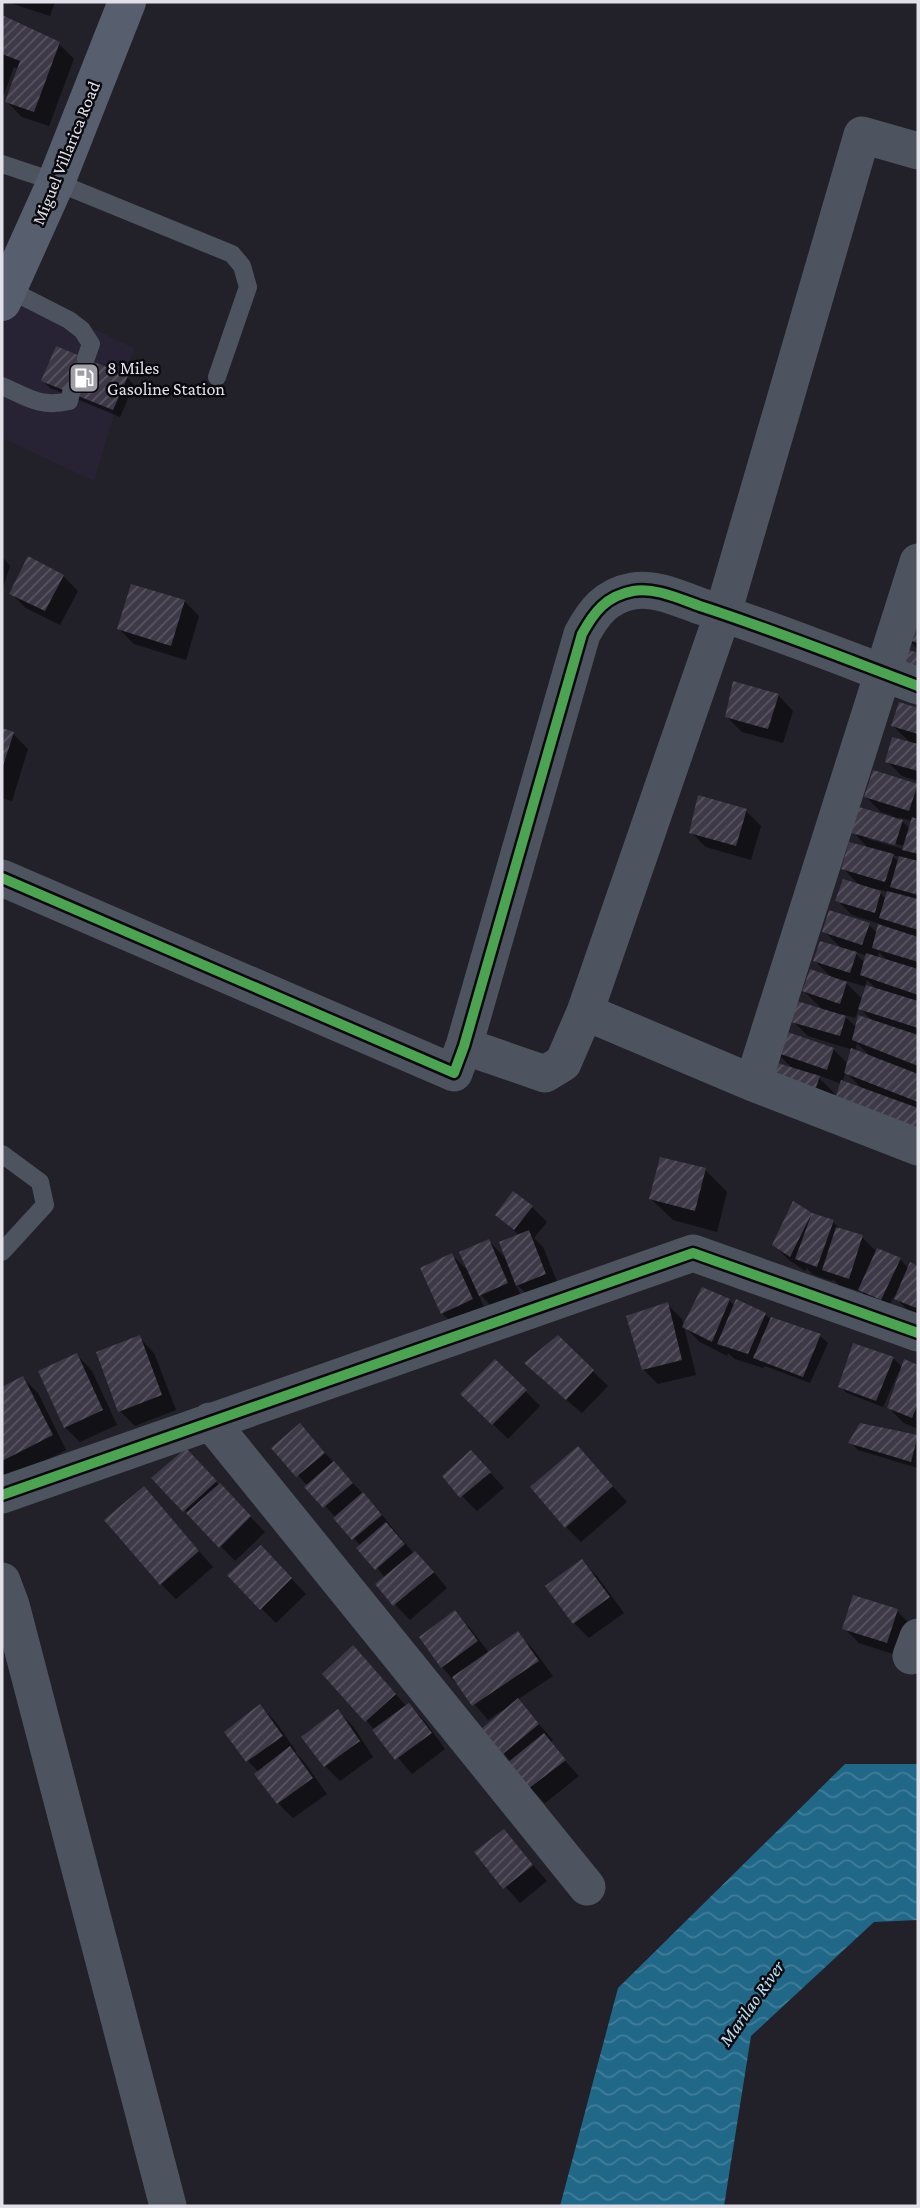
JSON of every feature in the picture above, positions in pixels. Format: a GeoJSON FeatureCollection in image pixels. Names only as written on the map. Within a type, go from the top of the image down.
{"type":"FeatureCollection","features":[{"type":"Feature","properties":{"kind":"main road","name":"Miguel Villarica Road"},"geometry":{"type":"LineString","coordinates":[[5,296],[56,182],[127,2]]}},
{"type":"Feature","properties":{"kind":"street"},"geometry":{"type":"LineString","coordinates":[[464,1046],[545,1074],[563,1063],[585,1013],[723,613],[862,135],[918,151]]}},
{"type":"Feature","properties":{"kind":"street"},"geometry":{"type":"LineString","coordinates":[[753,1083],[918,562]]}},
{"type":"Feature","properties":{"kind":"street"},"geometry":{"type":"LineString","coordinates":[[2,878],[454,1073],[582,634],[593,613],[612,597],[635,590],[659,593],[723,613],[918,686]]}},
{"type":"Feature","properties":{"kind":"street"},"geometry":{"type":"LineString","coordinates":[[585,1013],[753,1083],[918,1147]]}},
{"type":"Feature","properties":{"kind":"street"},"geometry":{"type":"LineString","coordinates":[[2,1495],[693,1253],[918,1333]]}},
{"type":"Feature","properties":{"kind":"street"},"geometry":{"type":"LineString","coordinates":[[210,1421],[587,1887]]}},
{"type":"Feature","properties":{"kind":"street"},"geometry":{"type":"LineString","coordinates":[[2,1581],[11,1605],[168,2206]]}},
{"type":"Feature","properties":{"kind":"lane"},"geometry":{"type":"LineString","coordinates":[[2,164],[56,182],[232,254],[242,266],[248,286],[217,377]]}},
{"type":"Feature","properties":{"kind":"lane"},"geometry":{"type":"LineString","coordinates":[[5,296],[69,320],[82,330],[91,344],[86,358]]}},
{"type":"Feature","properties":{"kind":"lane"},"geometry":{"type":"LineString","coordinates":[[2,386],[40,403],[69,401],[71,393]]}},
{"type":"Feature","properties":{"kind":"lane"},"geometry":{"type":"LineString","coordinates":[[2,1154],[40,1182],[45,1205],[2,1252]]}},
{"type":"Feature","properties":{"kind":"shaded area"},"geometry":{"type":"Polygon","coordinates":[[[16,292],[134,348],[94,481],[2,438],[2,333],[16,292]]]}},
{"type":"Feature","properties":{"kind":"water","name":"Marilao River"},"geometry":{"type":"Polygon","coordinates":[[[845,1764],[918,1764],[918,1920],[874,1922],[751,2036],[724,2206],[560,2206],[618,1988],[845,1764]]]}},
{"type":"Feature","properties":{"kind":"building"},"geometry":{"type":"Polygon","coordinates":[[[2,15],[60,42],[34,112],[5,102],[20,61],[2,54],[2,15]]]}},
{"type":"Feature","properties":{"kind":"building","name":"8 Miles Gasoline Station"},"geometry":{"type":"Polygon","coordinates":[[[56,346],[128,376],[113,410],[41,381],[56,346]]]}},
{"type":"Feature","properties":{"kind":"building"},"geometry":{"type":"Polygon","coordinates":[[[28,556],[64,575],[45,611],[9,594],[28,556]]]}},
{"type":"Feature","properties":{"kind":"building"},"geometry":{"type":"Polygon","coordinates":[[[131,584],[185,600],[171,646],[117,629],[131,584]]]}},
{"type":"Feature","properties":{"kind":"building"},"geometry":{"type":"Polygon","coordinates":[[[918,612],[918,643],[905,639],[918,612]]]}},
{"type":"Feature","properties":{"kind":"building"},"geometry":{"type":"Polygon","coordinates":[[[906,649],[918,653],[918,683],[896,674],[906,649]]]}},
{"type":"Feature","properties":{"kind":"building"},"geometry":{"type":"Polygon","coordinates":[[[733,681],[779,694],[768,729],[725,717],[733,681]]]}},
{"type":"Feature","properties":{"kind":"building"},"geometry":{"type":"Polygon","coordinates":[[[899,702],[918,708],[918,734],[891,726],[899,702]]]}},
{"type":"Feature","properties":{"kind":"building"},"geometry":{"type":"Polygon","coordinates":[[[2,728],[14,732],[2,769],[2,728]]]}},
{"type":"Feature","properties":{"kind":"building"},"geometry":{"type":"Polygon","coordinates":[[[892,737],[918,744],[918,771],[885,762],[892,737]]]}},
{"type":"Feature","properties":{"kind":"building"},"geometry":{"type":"Polygon","coordinates":[[[873,770],[918,784],[909,811],[864,797],[873,770]]]}},
{"type":"Feature","properties":{"kind":"building"},"geometry":{"type":"Polygon","coordinates":[[[698,795],[747,809],[736,846],[689,833],[698,795]]]}},
{"type":"Feature","properties":{"kind":"building"},"geometry":{"type":"Polygon","coordinates":[[[859,807],[903,820],[895,845],[851,833],[859,807]]]}},
{"type":"Feature","properties":{"kind":"building"},"geometry":{"type":"Polygon","coordinates":[[[912,817],[918,819],[918,854],[902,850],[912,817]]]}},
{"type":"Feature","properties":{"kind":"building"},"geometry":{"type":"Polygon","coordinates":[[[849,842],[894,854],[885,882],[841,869],[849,842]]]}},
{"type":"Feature","properties":{"kind":"building"},"geometry":{"type":"Polygon","coordinates":[[[899,856],[918,861],[918,895],[890,887],[899,856]]]}},
{"type":"Feature","properties":{"kind":"building"},"geometry":{"type":"Polygon","coordinates":[[[843,879],[881,891],[875,913],[835,901],[843,879]]]}},
{"type":"Feature","properties":{"kind":"building"},"geometry":{"type":"Polygon","coordinates":[[[887,891],[918,899],[918,930],[879,918],[887,891]]]}},
{"type":"Feature","properties":{"kind":"building"},"geometry":{"type":"Polygon","coordinates":[[[829,910],[870,923],[862,945],[822,932],[829,910]]]}},
{"type":"Feature","properties":{"kind":"building"},"geometry":{"type":"Polygon","coordinates":[[[878,924],[918,937],[918,962],[872,948],[878,924]]]}},
{"type":"Feature","properties":{"kind":"building"},"geometry":{"type":"Polygon","coordinates":[[[820,941],[857,952],[850,973],[813,961],[820,941]]]}},
{"type":"Feature","properties":{"kind":"building"},"geometry":{"type":"Polygon","coordinates":[[[866,953],[918,969],[918,995],[860,975],[866,953]]]}},
{"type":"Feature","properties":{"kind":"building"},"geometry":{"type":"Polygon","coordinates":[[[810,969],[847,982],[840,1004],[802,991],[810,969]]]}},
{"type":"Feature","properties":{"kind":"building"},"geometry":{"type":"Polygon","coordinates":[[[866,985],[918,1001],[918,1028],[858,1009],[866,985]]]}},
{"type":"Feature","properties":{"kind":"building"},"geometry":{"type":"Polygon","coordinates":[[[797,1001],[846,1016],[840,1036],[791,1022],[797,1001]]]}},
{"type":"Feature","properties":{"kind":"building"},"geometry":{"type":"Polygon","coordinates":[[[858,1015],[918,1035],[918,1066],[852,1040],[858,1015]]]}},
{"type":"Feature","properties":{"kind":"building"},"geometry":{"type":"Polygon","coordinates":[[[779,1029],[834,1048],[827,1070],[772,1051],[779,1029]]]}},
{"type":"Feature","properties":{"kind":"building"},"geometry":{"type":"Polygon","coordinates":[[[851,1048],[918,1074],[918,1102],[844,1073],[851,1048]]]}},
{"type":"Feature","properties":{"kind":"building"},"geometry":{"type":"Polygon","coordinates":[[[768,1060],[820,1076],[812,1099],[761,1083],[768,1060]]]}},
{"type":"Feature","properties":{"kind":"building"},"geometry":{"type":"Polygon","coordinates":[[[841,1080],[918,1108],[918,1138],[833,1106],[841,1080]]]}},
{"type":"Feature","properties":{"kind":"building"},"geometry":{"type":"Polygon","coordinates":[[[660,1157],[706,1168],[695,1211],[649,1199],[660,1157]]]}},
{"type":"Feature","properties":{"kind":"building"},"geometry":{"type":"Polygon","coordinates":[[[513,1191],[533,1206],[514,1230],[495,1215],[513,1191]]]}},
{"type":"Feature","properties":{"kind":"building"},"geometry":{"type":"Polygon","coordinates":[[[793,1201],[812,1213],[790,1257],[772,1245],[793,1201]]]}},
{"type":"Feature","properties":{"kind":"building"},"geometry":{"type":"Polygon","coordinates":[[[812,1213],[834,1220],[817,1267],[795,1259],[812,1213]]]}},
{"type":"Feature","properties":{"kind":"building"},"geometry":{"type":"Polygon","coordinates":[[[836,1227],[863,1235],[849,1279],[822,1270],[836,1227]]]}},
{"type":"Feature","properties":{"kind":"building"},"geometry":{"type":"Polygon","coordinates":[[[529,1230],[546,1274],[516,1286],[499,1242],[529,1230]]]}},
{"type":"Feature","properties":{"kind":"building"},"geometry":{"type":"Polygon","coordinates":[[[489,1239],[508,1283],[479,1296],[459,1252],[489,1239]]]}},
{"type":"Feature","properties":{"kind":"building"},"geometry":{"type":"Polygon","coordinates":[[[877,1248],[901,1258],[881,1300],[858,1290],[877,1248]]]}},
{"type":"Feature","properties":{"kind":"building"},"geometry":{"type":"Polygon","coordinates":[[[452,1253],[473,1299],[441,1314],[420,1268],[452,1253]]]}},
{"type":"Feature","properties":{"kind":"building"},"geometry":{"type":"Polygon","coordinates":[[[910,1262],[918,1266],[916,1308],[894,1299],[910,1262]]]}},
{"type":"Feature","properties":{"kind":"building"},"geometry":{"type":"Polygon","coordinates":[[[702,1287],[730,1299],[712,1342],[682,1327],[702,1287]]]}},
{"type":"Feature","properties":{"kind":"building"},"geometry":{"type":"Polygon","coordinates":[[[736,1299],[766,1313],[748,1354],[717,1344],[736,1299]]]}},
{"type":"Feature","properties":{"kind":"building"},"geometry":{"type":"Polygon","coordinates":[[[668,1302],[682,1360],[642,1370],[626,1316],[668,1302]]]}},
{"type":"Feature","properties":{"kind":"building"},"geometry":{"type":"Polygon","coordinates":[[[771,1317],[821,1334],[803,1377],[753,1358],[771,1317]]]}},
{"type":"Feature","properties":{"kind":"building"},"geometry":{"type":"Polygon","coordinates":[[[140,1335],[162,1395],[118,1412],[96,1352],[140,1335]]]}},
{"type":"Feature","properties":{"kind":"building"},"geometry":{"type":"Polygon","coordinates":[[[558,1335],[594,1370],[566,1400],[524,1363],[558,1335]]]}},
{"type":"Feature","properties":{"kind":"building"},"geometry":{"type":"Polygon","coordinates":[[[853,1343],[894,1357],[876,1401],[838,1387],[853,1343]]]}},
{"type":"Feature","properties":{"kind":"building"},"geometry":{"type":"Polygon","coordinates":[[[77,1353],[103,1410],[64,1428],[38,1371],[77,1353]]]}},
{"type":"Feature","properties":{"kind":"building"},"geometry":{"type":"Polygon","coordinates":[[[495,1359],[527,1390],[492,1425],[460,1394],[495,1359]]]}},
{"type":"Feature","properties":{"kind":"building"},"geometry":{"type":"Polygon","coordinates":[[[904,1359],[918,1365],[918,1404],[912,1418],[887,1408],[904,1359]]]}},
{"type":"Feature","properties":{"kind":"building"},"geometry":{"type":"Polygon","coordinates":[[[23,1376],[53,1435],[2,1461],[2,1387],[23,1376]]]}},
{"type":"Feature","properties":{"kind":"building"},"geometry":{"type":"Polygon","coordinates":[[[300,1423],[325,1453],[296,1477],[271,1448],[300,1423]]]}},
{"type":"Feature","properties":{"kind":"building"},"geometry":{"type":"Polygon","coordinates":[[[860,1423],[918,1435],[911,1462],[848,1443],[860,1423]]]}},
{"type":"Feature","properties":{"kind":"building"},"geometry":{"type":"Polygon","coordinates":[[[578,1446],[613,1486],[565,1528],[530,1487],[578,1446]]]}},
{"type":"Feature","properties":{"kind":"building"},"geometry":{"type":"Polygon","coordinates":[[[186,1448],[217,1481],[183,1512],[151,1478],[186,1448]]]}},
{"type":"Feature","properties":{"kind":"building"},"geometry":{"type":"Polygon","coordinates":[[[471,1450],[491,1472],[460,1498],[442,1476],[471,1450]]]}},
{"type":"Feature","properties":{"kind":"building"},"geometry":{"type":"Polygon","coordinates":[[[334,1461],[353,1483],[323,1508],[304,1487],[334,1461]]]}},
{"type":"Feature","properties":{"kind":"building"},"geometry":{"type":"Polygon","coordinates":[[[220,1483],[251,1516],[219,1548],[186,1513],[220,1483]]]}},
{"type":"Feature","properties":{"kind":"building"},"geometry":{"type":"Polygon","coordinates":[[[144,1486],[199,1551],[160,1585],[104,1520],[144,1486]]]}},
{"type":"Feature","properties":{"kind":"building"},"geometry":{"type":"Polygon","coordinates":[[[363,1492],[382,1515],[352,1540],[333,1518],[363,1492]]]}},
{"type":"Feature","properties":{"kind":"building"},"geometry":{"type":"Polygon","coordinates":[[[386,1522],[405,1544],[375,1570],[356,1548],[386,1522]]]}},
{"type":"Feature","properties":{"kind":"building"},"geometry":{"type":"Polygon","coordinates":[[[261,1545],[292,1578],[260,1610],[227,1575],[261,1545]]]}},
{"type":"Feature","properties":{"kind":"building"},"geometry":{"type":"Polygon","coordinates":[[[415,1551],[434,1572],[393,1606],[375,1584],[415,1551]]]}},
{"type":"Feature","properties":{"kind":"building"},"geometry":{"type":"Polygon","coordinates":[[[582,1559],[610,1597],[573,1624],[545,1586],[582,1559]]]}},
{"type":"Feature","properties":{"kind":"building"},"geometry":{"type":"Polygon","coordinates":[[[853,1595],[898,1609],[887,1643],[842,1629],[853,1595]]]}},
{"type":"Feature","properties":{"kind":"building"},"geometry":{"type":"Polygon","coordinates":[[[455,1610],[478,1641],[441,1668],[419,1637],[455,1610]]]}},
{"type":"Feature","properties":{"kind":"building"},"geometry":{"type":"Polygon","coordinates":[[[518,1631],[539,1661],[472,1706],[452,1677],[518,1631]]]}},
{"type":"Feature","properties":{"kind":"building"},"geometry":{"type":"Polygon","coordinates":[[[353,1645],[396,1694],[365,1722],[322,1674],[353,1645]]]}},
{"type":"Feature","properties":{"kind":"building"},"geometry":{"type":"Polygon","coordinates":[[[518,1698],[539,1724],[503,1754],[481,1729],[518,1698]]]}},
{"type":"Feature","properties":{"kind":"building"},"geometry":{"type":"Polygon","coordinates":[[[409,1703],[432,1733],[395,1760],[372,1730],[409,1703]]]}},
{"type":"Feature","properties":{"kind":"building"},"geometry":{"type":"Polygon","coordinates":[[[260,1704],[283,1736],[246,1762],[224,1732],[260,1704]]]}},
{"type":"Feature","properties":{"kind":"building"},"geometry":{"type":"Polygon","coordinates":[[[338,1709],[360,1741],[324,1767],[301,1737],[338,1709]]]}},
{"type":"Feature","properties":{"kind":"building"},"geometry":{"type":"Polygon","coordinates":[[[544,1733],[566,1760],[528,1789],[507,1763],[544,1733]]]}},
{"type":"Feature","properties":{"kind":"building"},"geometry":{"type":"Polygon","coordinates":[[[290,1746],[313,1778],[277,1804],[254,1774],[290,1746]]]}},
{"type":"Feature","properties":{"kind":"building"},"geometry":{"type":"Polygon","coordinates":[[[504,1829],[533,1865],[503,1889],[474,1852],[504,1829]]]}},
{"type":"Feature","properties":{"kind":"cycle path"},"geometry":{"type":"LineString","coordinates":[[2,878],[454,1073],[582,634],[602,606],[624,593],[641,590],[659,592],[918,686]]}},
{"type":"Feature","properties":{"kind":"cycle path"},"geometry":{"type":"LineString","coordinates":[[2,1495],[693,1253],[918,1333]]}},
{"type":"Feature","properties":{"kind":"place","name":"8 Miles Gasoline Station"},"geometry":{"type":"Point","coordinates":[84,378]}}]}
